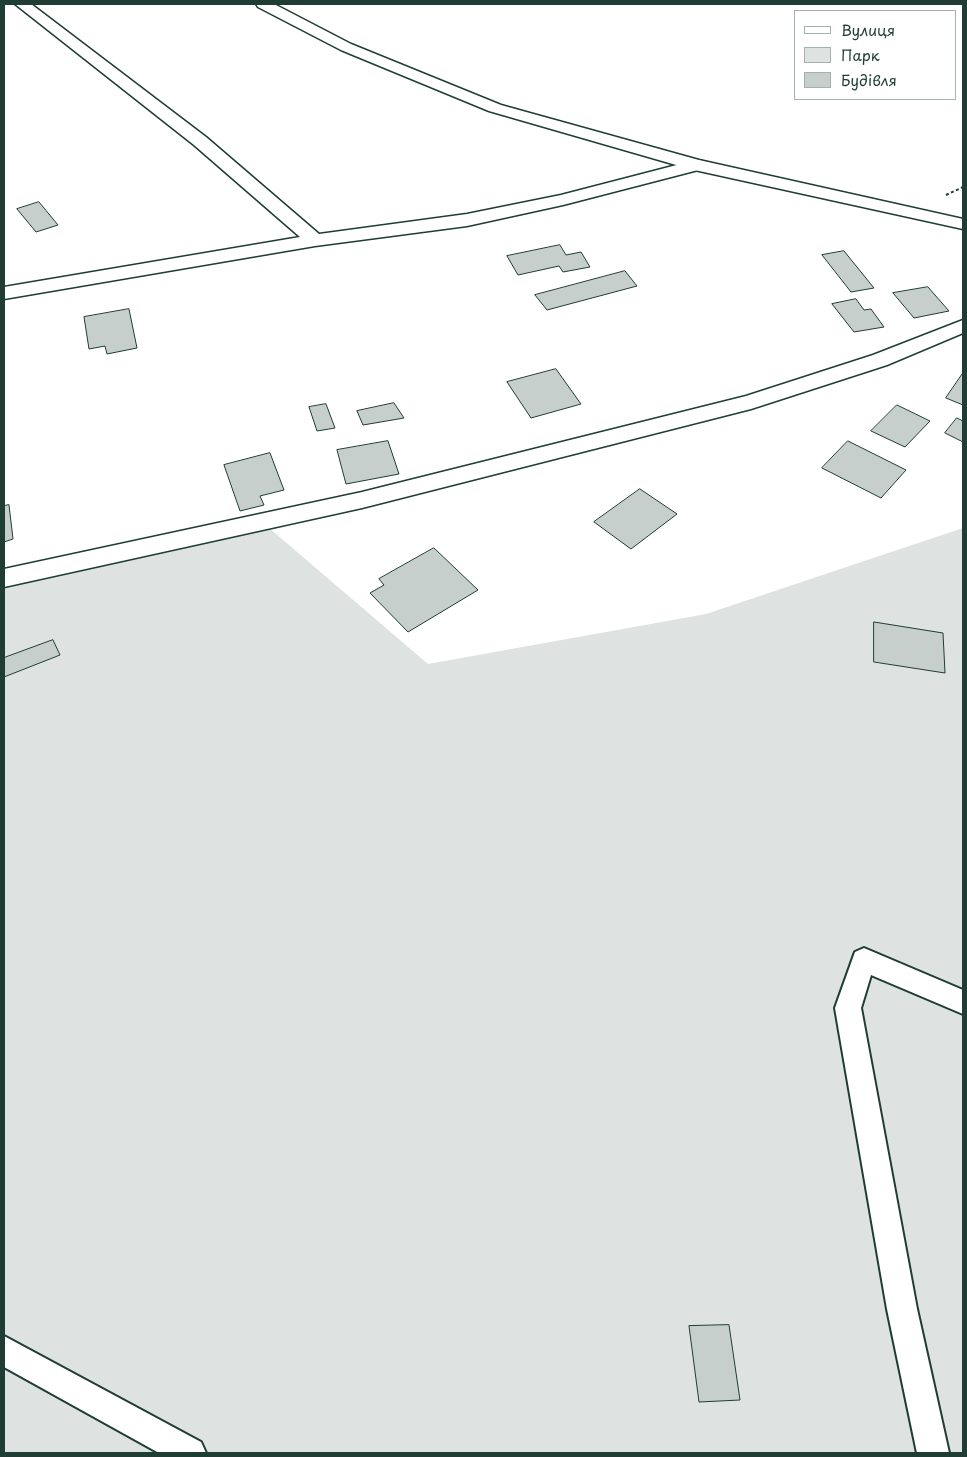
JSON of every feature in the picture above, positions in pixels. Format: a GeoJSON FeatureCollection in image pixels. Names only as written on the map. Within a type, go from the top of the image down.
{"type":"FeatureCollection","features":[{"type":"Feature","properties":{"kind":"street"},"geometry":{"type":"LineString","coordinates":[[22,4],[200,141],[315,240]]}},
{"type":"Feature","properties":{"kind":"street"},"geometry":{"type":"LineString","coordinates":[[262,4],[346,47],[495,108],[696,165],[963,224]]}},
{"type":"Feature","properties":{"kind":"street"},"geometry":{"type":"LineString","coordinates":[[4,294],[315,240],[467,220],[563,200],[696,165]]}},
{"type":"Feature","properties":{"kind":"street"},"geometry":{"type":"LineString","coordinates":[[4,578],[362,500],[751,402],[880,360],[963,326]]}},
{"type":"Feature","properties":{"kind":"lane"},"geometry":{"type":"LineString","coordinates":[[932,1453],[902,1309],[848,1008],[864,960],[963,1002]]}},
{"type":"Feature","properties":{"kind":"lane"},"geometry":{"type":"LineString","coordinates":[[4,1351],[190,1453]]}},
{"type":"Feature","properties":{"kind":"green space"},"geometry":{"type":"Polygon","coordinates":[[[254,515],[428,664],[706,614],[963,528],[963,1453],[4,1453],[4,571],[254,515]]]}},
{"type":"Feature","properties":{"kind":"building"},"geometry":{"type":"Polygon","coordinates":[[[39,202],[58,225],[36,232],[17,209],[39,202]]]}},
{"type":"Feature","properties":{"kind":"building"},"geometry":{"type":"Polygon","coordinates":[[[560,245],[566,255],[581,252],[590,267],[563,272],[559,266],[518,275],[507,256],[560,245]]]}},
{"type":"Feature","properties":{"kind":"building"},"geometry":{"type":"Polygon","coordinates":[[[844,251],[874,288],[851,292],[822,255],[844,251]]]}},
{"type":"Feature","properties":{"kind":"building"},"geometry":{"type":"Polygon","coordinates":[[[625,271],[637,286],[547,310],[535,295],[625,271]]]}},
{"type":"Feature","properties":{"kind":"building"},"geometry":{"type":"Polygon","coordinates":[[[928,287],[949,311],[914,318],[893,293],[928,287]]]}},
{"type":"Feature","properties":{"kind":"building"},"geometry":{"type":"Polygon","coordinates":[[[856,299],[864,310],[871,309],[884,327],[854,332],[832,304],[856,299]]]}},
{"type":"Feature","properties":{"kind":"building"},"geometry":{"type":"Polygon","coordinates":[[[129,309],[137,348],[107,354],[105,346],[89,349],[84,317],[129,309]]]}},
{"type":"Feature","properties":{"kind":"building"},"geometry":{"type":"Polygon","coordinates":[[[556,369],[581,404],[531,418],[507,382],[556,369]]]}},
{"type":"Feature","properties":{"kind":"building"},"geometry":{"type":"Polygon","coordinates":[[[963,373],[963,405],[946,398],[963,373]]]}},
{"type":"Feature","properties":{"kind":"building"},"geometry":{"type":"Polygon","coordinates":[[[394,403],[404,418],[363,425],[357,411],[394,403]]]}},
{"type":"Feature","properties":{"kind":"building"},"geometry":{"type":"Polygon","coordinates":[[[326,404],[335,428],[317,431],[309,407],[326,404]]]}},
{"type":"Feature","properties":{"kind":"building"},"geometry":{"type":"Polygon","coordinates":[[[897,405],[930,421],[905,447],[871,431],[897,405]]]}},
{"type":"Feature","properties":{"kind":"building"},"geometry":{"type":"Polygon","coordinates":[[[957,418],[963,421],[963,442],[945,433],[957,418]]]}},
{"type":"Feature","properties":{"kind":"building"},"geometry":{"type":"Polygon","coordinates":[[[388,441],[399,474],[346,484],[337,450],[388,441]]]}},
{"type":"Feature","properties":{"kind":"building"},"geometry":{"type":"Polygon","coordinates":[[[848,441],[906,470],[881,498],[822,468],[848,441]]]}},
{"type":"Feature","properties":{"kind":"building"},"geometry":{"type":"Polygon","coordinates":[[[270,453],[284,490],[260,496],[264,505],[240,511],[224,465],[270,453]]]}},
{"type":"Feature","properties":{"kind":"building"},"geometry":{"type":"Polygon","coordinates":[[[640,489],[677,514],[631,549],[594,522],[640,489]]]}},
{"type":"Feature","properties":{"kind":"building"},"geometry":{"type":"Polygon","coordinates":[[[9,505],[13,539],[4,542],[4,506],[9,505]]]}},
{"type":"Feature","properties":{"kind":"building"},"geometry":{"type":"Polygon","coordinates":[[[434,548],[478,590],[408,632],[370,593],[384,585],[379,579],[434,548]]]}},
{"type":"Feature","properties":{"kind":"building"},"geometry":{"type":"Polygon","coordinates":[[[874,622],[943,633],[945,673],[874,662],[874,622]]]}},
{"type":"Feature","properties":{"kind":"building"},"geometry":{"type":"Polygon","coordinates":[[[53,640],[60,655],[4,677],[4,658],[53,640]]]}},
{"type":"Feature","properties":{"kind":"building"},"geometry":{"type":"Polygon","coordinates":[[[729,1325],[740,1400],[699,1402],[689,1326],[729,1325]]]}}]}
